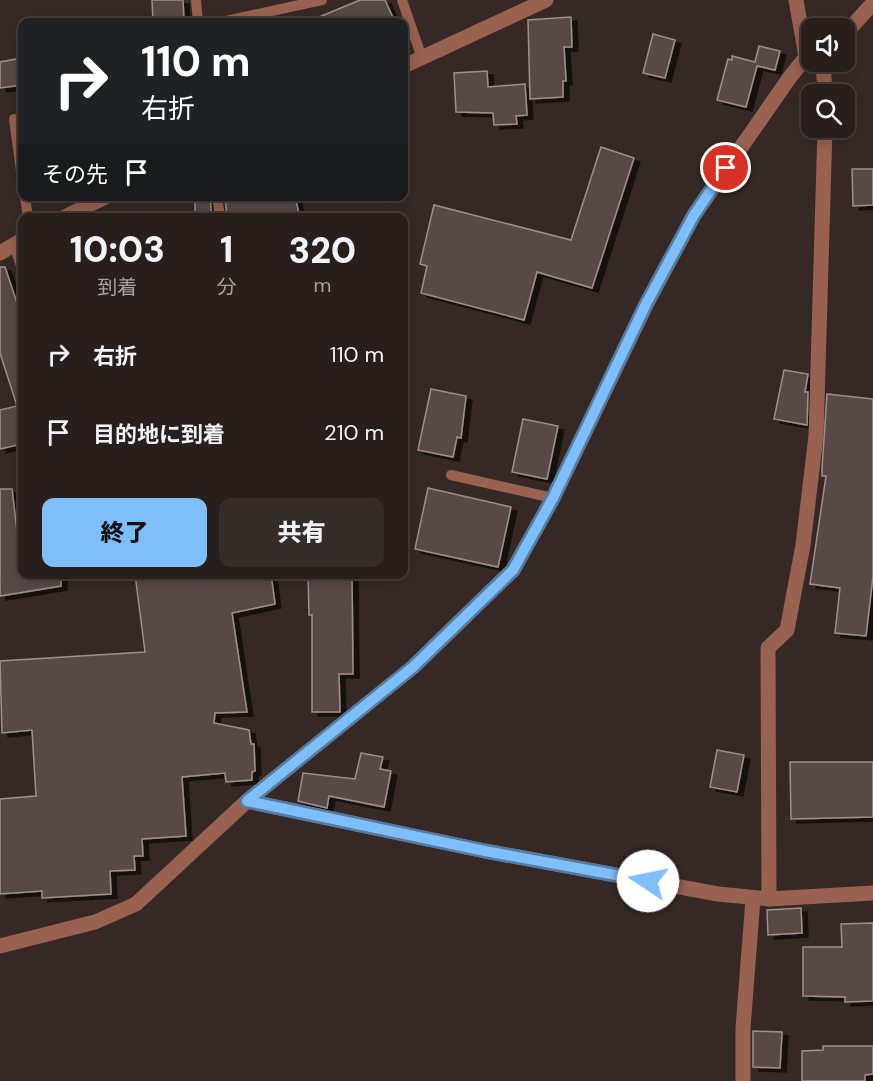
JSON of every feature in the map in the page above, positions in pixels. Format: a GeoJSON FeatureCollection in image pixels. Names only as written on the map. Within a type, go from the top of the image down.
{"type":"FeatureCollection","features":[{"type":"Feature","properties":{"kind":"street"},"geometry":{"type":"LineString","coordinates":[[408,64],[546,0]]}},
{"type":"Feature","properties":{"kind":"street"},"geometry":{"type":"LineString","coordinates":[[796,0],[801,22]]}},
{"type":"Feature","properties":{"kind":"street"},"geometry":{"type":"LineString","coordinates":[[855,23],[873,3]]}},
{"type":"Feature","properties":{"kind":"street"},"geometry":{"type":"LineString","coordinates":[[0,945],[95,922],[136,904],[247,801],[413,667],[513,570],[553,498],[646,304],[694,215],[801,68]]}},
{"type":"Feature","properties":{"kind":"street"},"geometry":{"type":"LineString","coordinates":[[769,899],[768,648],[787,630],[803,545],[816,436],[825,138]]}},
{"type":"Feature","properties":{"kind":"street"},"geometry":{"type":"LineString","coordinates":[[73,213],[97,201]]}},
{"type":"Feature","properties":{"kind":"street"},"geometry":{"type":"LineString","coordinates":[[0,253],[18,242]]}},
{"type":"Feature","properties":{"kind":"street"},"geometry":{"type":"LineString","coordinates":[[247,801],[485,851],[753,899],[873,893]]}},
{"type":"Feature","properties":{"kind":"street"},"geometry":{"type":"LineString","coordinates":[[743,1081],[743,1028],[753,899]]}},
{"type":"Feature","properties":{"kind":"lane"},"geometry":{"type":"LineString","coordinates":[[196,0],[198,18]]}},
{"type":"Feature","properties":{"kind":"lane"},"geometry":{"type":"LineString","coordinates":[[239,18],[322,0]]}},
{"type":"Feature","properties":{"kind":"lane"},"geometry":{"type":"LineString","coordinates":[[402,0],[422,58]]}},
{"type":"Feature","properties":{"kind":"lane"},"geometry":{"type":"LineString","coordinates":[[14,119],[18,148]]}},
{"type":"Feature","properties":{"kind":"lane"},"geometry":{"type":"LineString","coordinates":[[451,475],[553,498]]}},
{"type":"Feature","properties":{"kind":"building"},"geometry":{"type":"Polygon","coordinates":[[[152,0],[183,0],[184,18],[153,18],[152,0]]]}},
{"type":"Feature","properties":{"kind":"building"},"geometry":{"type":"Polygon","coordinates":[[[360,0],[385,0],[393,18],[317,18],[360,0]]]}},
{"type":"Feature","properties":{"kind":"building"},"geometry":{"type":"Polygon","coordinates":[[[571,17],[572,47],[564,47],[566,81],[563,81],[563,97],[530,99],[528,20],[571,17]]]}},
{"type":"Feature","properties":{"kind":"building"},"geometry":{"type":"Polygon","coordinates":[[[653,34],[675,40],[665,78],[643,73],[653,34]]]}},
{"type":"Feature","properties":{"kind":"building"},"geometry":{"type":"Polygon","coordinates":[[[759,46],[780,51],[775,70],[757,66],[746,107],[717,100],[728,59],[732,60],[732,56],[755,62],[759,46]]]}},
{"type":"Feature","properties":{"kind":"building"},"geometry":{"type":"Polygon","coordinates":[[[18,59],[18,86],[0,88],[0,62],[18,59]]]}},
{"type":"Feature","properties":{"kind":"building"},"geometry":{"type":"Polygon","coordinates":[[[487,71],[488,87],[525,84],[527,115],[516,116],[517,124],[494,125],[493,113],[456,112],[454,73],[487,71]]]}},
{"type":"Feature","properties":{"kind":"building"},"geometry":{"type":"Polygon","coordinates":[[[601,147],[634,158],[592,288],[537,272],[524,320],[421,293],[427,266],[420,264],[434,205],[571,240],[601,147]]]}},
{"type":"Feature","properties":{"kind":"building"},"geometry":{"type":"Polygon","coordinates":[[[852,169],[873,169],[873,205],[853,206],[852,169]]]}},
{"type":"Feature","properties":{"kind":"building"},"geometry":{"type":"Polygon","coordinates":[[[195,201],[210,201],[212,213],[195,213],[195,201]]]}},
{"type":"Feature","properties":{"kind":"building"},"geometry":{"type":"Polygon","coordinates":[[[225,201],[296,201],[299,213],[227,213],[225,201]]]}},
{"type":"Feature","properties":{"kind":"building"},"geometry":{"type":"Polygon","coordinates":[[[0,267],[5,267],[18,306],[18,445],[0,449],[0,410],[17,406],[0,353],[0,267]]]}},
{"type":"Feature","properties":{"kind":"building"},"geometry":{"type":"Polygon","coordinates":[[[784,370],[808,374],[805,392],[808,392],[807,425],[774,419],[784,370]]]}},
{"type":"Feature","properties":{"kind":"building"},"geometry":{"type":"Polygon","coordinates":[[[431,389],[466,396],[461,438],[457,437],[453,457],[418,450],[431,389]]]}},
{"type":"Feature","properties":{"kind":"building"},"geometry":{"type":"Polygon","coordinates":[[[827,394],[873,399],[873,576],[866,636],[835,633],[840,588],[810,584],[826,476],[822,476],[822,469],[827,394]]]}},
{"type":"Feature","properties":{"kind":"building"},"geometry":{"type":"Polygon","coordinates":[[[523,419],[558,426],[547,479],[512,472],[523,419]]]}},
{"type":"Feature","properties":{"kind":"building"},"geometry":{"type":"Polygon","coordinates":[[[428,488],[511,507],[498,567],[415,549],[428,488]]]}},
{"type":"Feature","properties":{"kind":"building"},"geometry":{"type":"Polygon","coordinates":[[[0,489],[12,489],[18,540],[18,579],[61,579],[61,586],[0,596],[0,489]]]}},
{"type":"Feature","properties":{"kind":"building"},"geometry":{"type":"Polygon","coordinates":[[[136,579],[272,579],[275,604],[232,613],[247,712],[215,713],[214,723],[249,730],[251,744],[254,744],[255,771],[252,772],[252,780],[226,782],[225,773],[182,777],[186,836],[142,839],[143,856],[134,856],[135,870],[110,871],[111,894],[42,898],[42,891],[0,894],[0,799],[36,796],[32,730],[2,733],[0,661],[145,652],[136,579]]]}},
{"type":"Feature","properties":{"kind":"building"},"geometry":{"type":"Polygon","coordinates":[[[308,579],[352,579],[353,674],[339,674],[340,712],[312,712],[312,615],[309,615],[308,579]]]}},
{"type":"Feature","properties":{"kind":"building"},"geometry":{"type":"Polygon","coordinates":[[[717,750],[744,755],[737,792],[710,787],[717,750]]]}},
{"type":"Feature","properties":{"kind":"building"},"geometry":{"type":"Polygon","coordinates":[[[361,753],[383,757],[380,769],[391,771],[384,807],[329,796],[327,808],[298,801],[303,773],[355,779],[361,753]]]}},
{"type":"Feature","properties":{"kind":"building"},"geometry":{"type":"Polygon","coordinates":[[[790,762],[873,762],[873,817],[791,819],[790,762]]]}},
{"type":"Feature","properties":{"kind":"building"},"geometry":{"type":"Polygon","coordinates":[[[801,908],[802,933],[768,935],[767,910],[801,908]]]}},
{"type":"Feature","properties":{"kind":"building"},"geometry":{"type":"Polygon","coordinates":[[[873,923],[873,1001],[845,1002],[845,997],[803,996],[803,947],[842,947],[841,924],[873,923]]]}},
{"type":"Feature","properties":{"kind":"building"},"geometry":{"type":"Polygon","coordinates":[[[753,1031],[782,1032],[780,1068],[753,1067],[753,1031]]]}},
{"type":"Feature","properties":{"kind":"building"},"geometry":{"type":"Polygon","coordinates":[[[823,1046],[873,1046],[873,1074],[865,1075],[865,1081],[802,1081],[802,1051],[823,1050],[823,1046]]]}},
{"type":"Feature","properties":{"kind":"route"},"geometry":{"type":"LineString","coordinates":[[648,881],[485,851],[247,801],[413,667],[513,570],[553,498],[646,304],[694,215],[726,168]]}}]}
